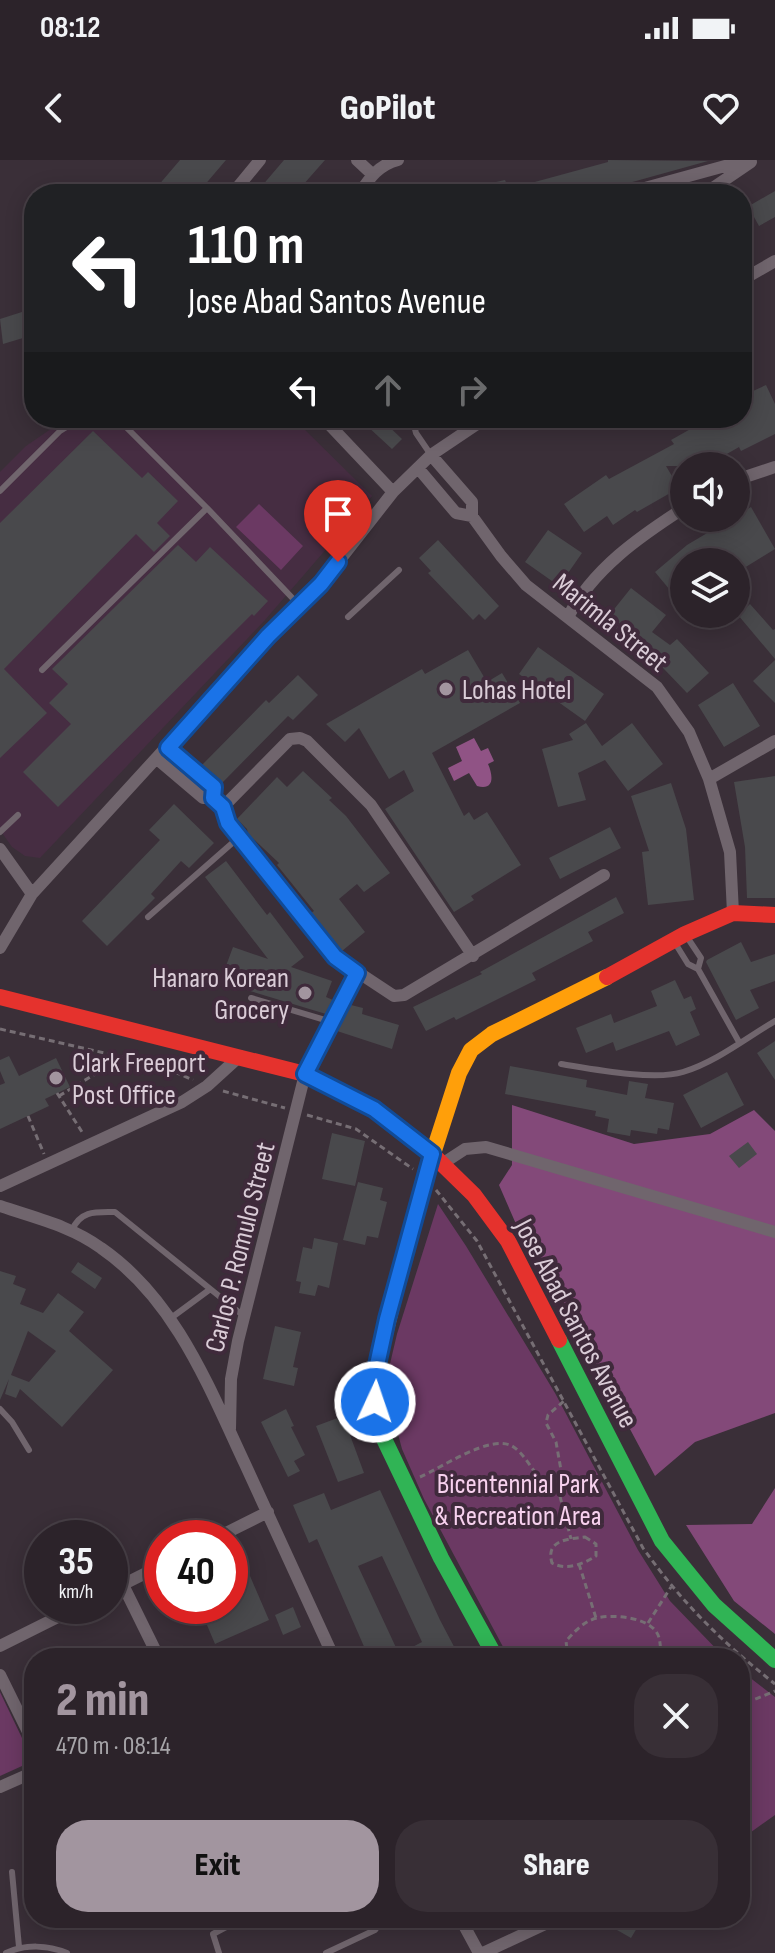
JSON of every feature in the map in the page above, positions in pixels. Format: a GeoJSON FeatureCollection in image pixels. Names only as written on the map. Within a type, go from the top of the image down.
{"type":"FeatureCollection","features":[{"type":"Feature","properties":{"kind":"main road"},"geometry":{"type":"LineString","coordinates":[[490,1648],[441,1558],[385,1441],[374,1388],[387,1319],[425,1177],[437,1159],[459,1073],[471,1050],[492,1034],[680,937],[733,913],[775,915]]}},
{"type":"Feature","properties":{"kind":"main road","name":"Jose Abad Santos Avenue"},"geometry":{"type":"LineString","coordinates":[[0,997],[305,1074],[374,1109],[437,1159],[474,1195],[508,1241],[662,1541],[691,1582],[724,1617],[775,1660]]}},
{"type":"Feature","properties":{"kind":"street"},"geometry":{"type":"LineString","coordinates":[[240,184],[260,160]]}},
{"type":"Feature","properties":{"kind":"street"},"geometry":{"type":"LineString","coordinates":[[357,160],[372,174]]}},
{"type":"Feature","properties":{"kind":"street"},"geometry":{"type":"LineString","coordinates":[[655,184],[747,160]]}},
{"type":"Feature","properties":{"kind":"street"},"geometry":{"type":"LineString","coordinates":[[719,184],[755,160]]}},
{"type":"Feature","properties":{"kind":"street"},"geometry":{"type":"LineString","coordinates":[[366,184],[372,174],[391,161]]}},
{"type":"Feature","properties":{"kind":"street"},"geometry":{"type":"LineString","coordinates":[[668,180],[671,184]]}},
{"type":"Feature","properties":{"kind":"street"},"geometry":{"type":"LineString","coordinates":[[752,274],[775,261]]}},
{"type":"Feature","properties":{"kind":"street"},"geometry":{"type":"LineString","coordinates":[[332,428],[393,492]]}},
{"type":"Feature","properties":{"kind":"street"},"geometry":{"type":"LineString","coordinates":[[0,948],[32,894],[321,584],[393,492],[431,455],[468,428]]}},
{"type":"Feature","properties":{"kind":"street","name":"Marimla Street"},"geometry":{"type":"LineString","coordinates":[[431,455],[472,502],[472,516],[526,585],[657,687],[689,732],[709,779],[730,852],[733,913]]}},
{"type":"Feature","properties":{"kind":"street"},"geometry":{"type":"LineString","coordinates":[[750,475],[775,467]]}},
{"type":"Feature","properties":{"kind":"street","name":"Marimla Street"},"geometry":{"type":"LineString","coordinates":[[418,468],[456,513],[472,516]]}},
{"type":"Feature","properties":{"kind":"street"},"geometry":{"type":"LineString","coordinates":[[568,617],[579,597],[629,546],[670,518]]}},
{"type":"Feature","properties":{"kind":"street"},"geometry":{"type":"LineString","coordinates":[[218,802],[290,739],[307,741],[371,805],[473,956]]}},
{"type":"Feature","properties":{"kind":"street"},"geometry":{"type":"LineString","coordinates":[[709,779],[775,741]]}},
{"type":"Feature","properties":{"kind":"street"},"geometry":{"type":"LineString","coordinates":[[168,748],[214,787],[228,823],[335,957],[394,996],[404,995],[473,956],[604,875]]}},
{"type":"Feature","properties":{"kind":"street"},"geometry":{"type":"LineString","coordinates":[[157,759],[203,798],[218,802]]}},
{"type":"Feature","properties":{"kind":"street"},"geometry":{"type":"LineString","coordinates":[[0,849],[32,894]]}},
{"type":"Feature","properties":{"kind":"street","name":"Carlos P. Romulo Street"},"geometry":{"type":"LineString","coordinates":[[230,1432],[231,1379],[305,1074],[357,973]]}},
{"type":"Feature","properties":{"kind":"street"},"geometry":{"type":"LineString","coordinates":[[0,1186],[182,1102],[207,1086],[240,1056]]}},
{"type":"Feature","properties":{"kind":"street"},"geometry":{"type":"LineString","coordinates":[[437,1159],[465,1149],[486,1147],[775,1232]]}},
{"type":"Feature","properties":{"kind":"street","name":"Carlos P. Romulo Street"},"geometry":{"type":"LineString","coordinates":[[0,1206],[72,1230],[102,1248],[152,1292],[188,1346],[329,1648]]}},
{"type":"Feature","properties":{"kind":"street"},"geometry":{"type":"LineString","coordinates":[[248,1522],[268,1512]]}},
{"type":"Feature","properties":{"kind":"street"},"geometry":{"type":"LineString","coordinates":[[128,1595],[154,1648]]}},
{"type":"Feature","properties":{"kind":"street"},"geometry":{"type":"LineString","coordinates":[[0,1646],[44,1624]]}},
{"type":"Feature","properties":{"kind":"street"},"geometry":{"type":"LineString","coordinates":[[0,1675],[24,1724]]}},
{"type":"Feature","properties":{"kind":"street"},"geometry":{"type":"LineString","coordinates":[[0,1787],[24,1776]]}},
{"type":"Feature","properties":{"kind":"street"},"geometry":{"type":"LineString","coordinates":[[466,1928],[481,1953],[536,1928]]}},
{"type":"Feature","properties":{"kind":"lane"},"geometry":{"type":"LineString","coordinates":[[0,491],[65,428]]}},
{"type":"Feature","properties":{"kind":"lane"},"geometry":{"type":"LineString","coordinates":[[127,428],[299,605]]}},
{"type":"Feature","properties":{"kind":"lane"},"geometry":{"type":"LineString","coordinates":[[415,428],[431,455]]}},
{"type":"Feature","properties":{"kind":"lane"},"geometry":{"type":"LineString","coordinates":[[42,670],[207,508]]}},
{"type":"Feature","properties":{"kind":"lane"},"geometry":{"type":"LineString","coordinates":[[348,617],[399,570]]}},
{"type":"Feature","properties":{"kind":"lane"},"geometry":{"type":"LineString","coordinates":[[0,832],[18,815]]}},
{"type":"Feature","properties":{"kind":"lane"},"geometry":{"type":"LineString","coordinates":[[148,917],[241,836]]}},
{"type":"Feature","properties":{"kind":"lane"},"geometry":{"type":"LineString","coordinates":[[680,937],[701,958],[698,969]]}},
{"type":"Feature","properties":{"kind":"lane"},"geometry":{"type":"LineString","coordinates":[[680,937],[688,964],[698,969],[739,1042]]}},
{"type":"Feature","properties":{"kind":"lane"},"geometry":{"type":"LineString","coordinates":[[251,998],[332,1022]]}},
{"type":"Feature","properties":{"kind":"lane"},"geometry":{"type":"LineString","coordinates":[[561,1064],[624,1074],[681,1073],[775,1021]]}},
{"type":"Feature","properties":{"kind":"lane"},"geometry":{"type":"LineString","coordinates":[[72,1230],[76,1220],[84,1214],[115,1212],[245,1317]]}},
{"type":"Feature","properties":{"kind":"lane"},"geometry":{"type":"LineString","coordinates":[[171,1318],[209,1290]]}},
{"type":"Feature","properties":{"kind":"lane"},"geometry":{"type":"LineString","coordinates":[[0,1409],[29,1450]]}},
{"type":"Feature","properties":{"kind":"lane"},"geometry":{"type":"LineString","coordinates":[[12,1872],[19,1947]]}},
{"type":"Feature","properties":{"kind":"lane"},"geometry":{"type":"LineString","coordinates":[[219,1953],[213,1934],[224,1928]]}},
{"type":"Feature","properties":{"kind":"lane"},"geometry":{"type":"LineString","coordinates":[[326,1953],[376,1928]]}},
{"type":"Feature","properties":{"kind":"lane"},"geometry":{"type":"LineString","coordinates":[[6,1953],[19,1947],[55,1948],[67,1953]]}},
{"type":"Feature","properties":{"kind":"path"},"geometry":{"type":"LineString","coordinates":[[0,1029],[161,1066],[207,1086],[356,1129],[425,1177],[477,1241],[643,1548],[671,1587],[729,1648]]}},
{"type":"Feature","properties":{"kind":"path"},"geometry":{"type":"LineString","coordinates":[[91,1144],[58,1094],[123,1057]]}},
{"type":"Feature","properties":{"kind":"path"},"geometry":{"type":"LineString","coordinates":[[28,1116],[49,1164]]}},
{"type":"Feature","properties":{"kind":"path"},"geometry":{"type":"LineString","coordinates":[[405,1484],[464,1454],[495,1444],[516,1448],[541,1479],[555,1477],[561,1470],[560,1457],[546,1423],[548,1415],[564,1401]]}},
{"type":"Feature","properties":{"kind":"path"},"geometry":{"type":"LineString","coordinates":[[555,1477],[571,1539]]}},
{"type":"Feature","properties":{"kind":"path"},"geometry":{"type":"LineString","coordinates":[[585,1537],[596,1544],[596,1556],[579,1564],[565,1568],[557,1566],[550,1558],[552,1546],[585,1537]]}},
{"type":"Feature","properties":{"kind":"path"},"geometry":{"type":"LineString","coordinates":[[579,1564],[596,1618]]}},
{"type":"Feature","properties":{"kind":"path"},"geometry":{"type":"LineString","coordinates":[[648,1623],[671,1587]]}},
{"type":"Feature","properties":{"kind":"path"},"geometry":{"type":"LineString","coordinates":[[567,1648],[566,1641],[576,1629],[596,1618],[621,1617],[648,1623],[658,1633],[660,1648]]}},
{"type":"Feature","properties":{"kind":"path"},"geometry":{"type":"LineString","coordinates":[[750,1666],[775,1684]]}},
{"type":"Feature","properties":{"kind":"path"},"geometry":{"type":"LineString","coordinates":[[750,1701],[775,1691]]}},
{"type":"Feature","properties":{"kind":"shaded area"},"geometry":{"type":"Polygon","coordinates":[[[52,428],[303,428],[372,496],[265,620],[40,858],[25,856],[12,847],[0,830],[0,472],[26,446],[52,428]]]}},
{"type":"Feature","properties":{"kind":"shaded area"},"geometry":{"type":"Polygon","coordinates":[[[474,738],[481,751],[488,748],[494,761],[488,764],[490,784],[483,787],[477,786],[469,773],[454,781],[448,768],[462,761],[456,747],[474,738]]]}},
{"type":"Feature","properties":{"kind":"shaded area"},"geometry":{"type":"Polygon","coordinates":[[[512,1105],[634,1144],[710,1134],[754,1110],[775,1131],[775,1413],[695,1442],[655,1476],[550,1279],[516,1224],[499,1185],[512,1165],[512,1105]]]}},
{"type":"Feature","properties":{"kind":"shaded area"},"geometry":{"type":"Polygon","coordinates":[[[775,1488],[775,1634],[734,1601],[686,1525],[752,1524],[775,1488]]]}},
{"type":"Feature","properties":{"kind":"green space"},"geometry":{"type":"Polygon","coordinates":[[[259,504],[303,546],[281,570],[236,527],[259,504]]]}},
{"type":"Feature","properties":{"kind":"green space","name":"Bicentennial Park & Recreation Area"},"geometry":{"type":"Polygon","coordinates":[[[438,1204],[555,1393],[638,1550],[670,1601],[715,1648],[504,1648],[424,1499],[402,1449],[387,1393],[397,1334],[438,1204]]]}},
{"type":"Feature","properties":{"kind":"green space"},"geometry":{"type":"Polygon","coordinates":[[[750,1678],[775,1697],[775,1815],[750,1833],[750,1678]]]}},
{"type":"Feature","properties":{"kind":"green space"},"geometry":{"type":"Polygon","coordinates":[[[0,1692],[24,1742],[24,1765],[0,1776],[0,1692]]]}},
{"type":"Feature","properties":{"kind":"building"},"geometry":{"type":"Polygon","coordinates":[[[180,160],[226,160],[206,184],[160,184],[180,160]]]}},
{"type":"Feature","properties":{"kind":"building"},"geometry":{"type":"Polygon","coordinates":[[[284,160],[325,160],[304,184],[264,184],[284,160]]]}},
{"type":"Feature","properties":{"kind":"building"},"geometry":{"type":"Polygon","coordinates":[[[708,161],[625,184],[527,184],[608,162],[708,161]]]}},
{"type":"Feature","properties":{"kind":"building"},"geometry":{"type":"Polygon","coordinates":[[[775,191],[775,217],[759,226],[752,218],[752,204],[775,191]]]}},
{"type":"Feature","properties":{"kind":"building"},"geometry":{"type":"Polygon","coordinates":[[[24,311],[24,338],[3,344],[0,319],[24,311]]]}},
{"type":"Feature","properties":{"kind":"building"},"geometry":{"type":"Polygon","coordinates":[[[766,385],[775,404],[775,434],[741,451],[739,447],[730,452],[670,452],[670,466],[666,466],[670,473],[670,493],[613,525],[607,516],[584,532],[564,504],[606,475],[609,479],[674,444],[671,440],[692,428],[752,428],[752,391],[766,385]]]}},
{"type":"Feature","properties":{"kind":"building"},"geometry":{"type":"Polygon","coordinates":[[[369,428],[390,428],[402,439],[392,449],[369,428]]]}},
{"type":"Feature","properties":{"kind":"building"},"geometry":{"type":"Polygon","coordinates":[[[93,431],[142,478],[148,472],[178,501],[157,523],[170,536],[154,552],[136,534],[4,669],[47,713],[0,758],[0,523],[93,431]]]}},
{"type":"Feature","properties":{"kind":"building"},"geometry":{"type":"Polygon","coordinates":[[[750,508],[775,549],[750,564],[750,548],[683,548],[709,532],[750,532],[750,508]]]}},
{"type":"Feature","properties":{"kind":"building"},"geometry":{"type":"Polygon","coordinates":[[[548,530],[582,553],[559,586],[525,562],[548,530]]]}},
{"type":"Feature","properties":{"kind":"building"},"geometry":{"type":"Polygon","coordinates":[[[438,540],[499,606],[485,620],[479,614],[473,620],[428,573],[431,571],[419,558],[438,540]]]}},
{"type":"Feature","properties":{"kind":"building"},"geometry":{"type":"Polygon","coordinates":[[[178,545],[196,562],[210,547],[268,601],[58,807],[23,772],[71,724],[49,703],[68,684],[52,669],[178,545]]]}},
{"type":"Feature","properties":{"kind":"building"},"geometry":{"type":"Polygon","coordinates":[[[670,559],[670,590],[655,572],[670,559]]]}},
{"type":"Feature","properties":{"kind":"building"},"geometry":{"type":"Polygon","coordinates":[[[631,588],[666,615],[652,632],[670,645],[677,639],[709,673],[687,693],[642,646],[638,650],[603,623],[631,588]]]}},
{"type":"Feature","properties":{"kind":"building"},"geometry":{"type":"Polygon","coordinates":[[[750,604],[775,629],[775,659],[749,628],[750,604]]]}},
{"type":"Feature","properties":{"kind":"building"},"geometry":{"type":"Polygon","coordinates":[[[538,647],[604,694],[585,721],[519,674],[538,647]]]}},
{"type":"Feature","properties":{"kind":"building"},"geometry":{"type":"Polygon","coordinates":[[[468,650],[487,682],[502,673],[520,703],[432,753],[464,816],[469,812],[474,820],[487,812],[521,865],[471,896],[474,900],[454,912],[385,809],[414,791],[404,770],[389,779],[359,728],[345,742],[326,724],[422,669],[425,674],[468,650]]]}},
{"type":"Feature","properties":{"kind":"building"},"geometry":{"type":"Polygon","coordinates":[[[775,660],[775,703],[753,681],[775,660]]]}},
{"type":"Feature","properties":{"kind":"building"},"geometry":{"type":"Polygon","coordinates":[[[298,675],[318,695],[293,720],[288,716],[222,783],[202,765],[266,700],[269,703],[298,675]]]}},
{"type":"Feature","properties":{"kind":"building"},"geometry":{"type":"Polygon","coordinates":[[[733,683],[760,726],[724,747],[698,705],[733,683]]]}},
{"type":"Feature","properties":{"kind":"building"},"geometry":{"type":"Polygon","coordinates":[[[586,723],[602,746],[632,723],[663,764],[628,791],[605,760],[578,773],[586,800],[558,807],[542,749],[573,740],[569,734],[586,723]]]}},
{"type":"Feature","properties":{"kind":"building"},"geometry":{"type":"Polygon","coordinates":[[[303,771],[332,798],[329,800],[346,816],[390,873],[364,892],[357,884],[339,899],[365,932],[342,951],[311,913],[314,911],[277,865],[279,863],[248,834],[237,819],[277,777],[287,787],[303,771]]]}},
{"type":"Feature","properties":{"kind":"building"},"geometry":{"type":"Polygon","coordinates":[[[775,776],[775,898],[747,898],[745,847],[734,782],[775,776]]]}},
{"type":"Feature","properties":{"kind":"building"},"geometry":{"type":"Polygon","coordinates":[[[671,783],[686,829],[694,900],[648,905],[642,852],[649,851],[631,796],[671,783]]]}},
{"type":"Feature","properties":{"kind":"building"},"geometry":{"type":"Polygon","coordinates":[[[174,804],[214,843],[189,868],[181,861],[151,894],[155,898],[107,946],[82,921],[160,840],[149,830],[174,804]]]}},
{"type":"Feature","properties":{"kind":"building"},"geometry":{"type":"Polygon","coordinates":[[[610,827],[621,848],[560,879],[549,858],[610,827]]]}},
{"type":"Feature","properties":{"kind":"building"},"geometry":{"type":"Polygon","coordinates":[[[226,861],[304,957],[291,967],[332,981],[326,997],[333,1000],[326,1014],[220,982],[233,947],[268,959],[205,877],[226,861]]]}},
{"type":"Feature","properties":{"kind":"building"},"geometry":{"type":"Polygon","coordinates":[[[616,897],[624,913],[588,932],[593,941],[532,973],[536,980],[456,1020],[454,1017],[426,1031],[413,1007],[482,974],[480,972],[616,897]]]}},
{"type":"Feature","properties":{"kind":"building"},"geometry":{"type":"Polygon","coordinates":[[[741,942],[751,962],[775,954],[775,981],[750,990],[759,1008],[736,1020],[706,962],[741,942]]]}},
{"type":"Feature","properties":{"kind":"building"},"geometry":{"type":"Polygon","coordinates":[[[675,980],[684,999],[691,996],[696,1009],[690,1012],[700,1035],[676,1046],[669,1031],[616,1051],[613,1042],[586,1053],[576,1028],[611,1014],[614,1023],[657,1006],[651,991],[675,980]]]}},
{"type":"Feature","properties":{"kind":"building"},"geometry":{"type":"Polygon","coordinates":[[[351,1005],[363,1008],[362,1014],[399,1025],[392,1049],[337,1031],[351,1005]]]}},
{"type":"Feature","properties":{"kind":"building"},"geometry":{"type":"Polygon","coordinates":[[[775,1041],[775,1080],[757,1053],[775,1041]]]}},
{"type":"Feature","properties":{"kind":"building"},"geometry":{"type":"Polygon","coordinates":[[[9,1056],[19,1076],[56,1058],[70,1087],[45,1099],[49,1106],[0,1129],[0,1085],[5,1083],[0,1060],[9,1056]]]}},
{"type":"Feature","properties":{"kind":"building"},"geometry":{"type":"Polygon","coordinates":[[[510,1066],[587,1080],[586,1087],[627,1095],[629,1081],[648,1084],[645,1098],[674,1103],[669,1130],[658,1128],[657,1134],[631,1130],[630,1136],[607,1132],[609,1119],[595,1116],[596,1111],[505,1094],[510,1066]]]}},
{"type":"Feature","properties":{"kind":"building"},"geometry":{"type":"Polygon","coordinates":[[[727,1072],[744,1105],[701,1128],[683,1095],[727,1072]]]}},
{"type":"Feature","properties":{"kind":"building"},"geometry":{"type":"Polygon","coordinates":[[[332,1133],[365,1141],[355,1186],[322,1179],[332,1133]]]}},
{"type":"Feature","properties":{"kind":"building"},"geometry":{"type":"Polygon","coordinates":[[[748,1142],[757,1154],[739,1168],[729,1156],[748,1142]]]}},
{"type":"Feature","properties":{"kind":"building"},"geometry":{"type":"Polygon","coordinates":[[[358,1182],[383,1188],[380,1200],[387,1202],[378,1238],[367,1236],[365,1245],[343,1240],[358,1182]]]}},
{"type":"Feature","properties":{"kind":"building"},"geometry":{"type":"Polygon","coordinates":[[[314,1238],[338,1243],[329,1288],[318,1285],[315,1296],[299,1293],[301,1282],[296,1281],[303,1247],[312,1249],[314,1238]]]}},
{"type":"Feature","properties":{"kind":"building"},"geometry":{"type":"Polygon","coordinates":[[[78,1262],[102,1278],[95,1289],[71,1272],[78,1262]]]}},
{"type":"Feature","properties":{"kind":"building"},"geometry":{"type":"Polygon","coordinates":[[[0,1271],[16,1276],[13,1284],[26,1289],[20,1304],[43,1313],[58,1293],[84,1312],[69,1331],[113,1370],[62,1427],[20,1389],[16,1398],[5,1394],[9,1379],[0,1400],[0,1271]],[[28,1331],[11,1375],[29,1382],[56,1351],[28,1331]]]}},
{"type":"Feature","properties":{"kind":"building"},"geometry":{"type":"Polygon","coordinates":[[[275,1326],[301,1332],[293,1367],[298,1368],[294,1386],[263,1379],[275,1326]]]}},
{"type":"Feature","properties":{"kind":"building"},"geometry":{"type":"Polygon","coordinates":[[[286,1409],[305,1455],[294,1461],[300,1471],[288,1477],[261,1422],[286,1409]]]}},
{"type":"Feature","properties":{"kind":"building"},"geometry":{"type":"Polygon","coordinates":[[[343,1416],[364,1473],[338,1482],[316,1426],[343,1416]]]}},
{"type":"Feature","properties":{"kind":"building"},"geometry":{"type":"Polygon","coordinates":[[[380,1490],[455,1648],[410,1648],[422,1642],[382,1556],[358,1566],[396,1648],[365,1648],[317,1539],[309,1543],[293,1505],[324,1493],[331,1510],[380,1490]]]}},
{"type":"Feature","properties":{"kind":"building"},"geometry":{"type":"Polygon","coordinates":[[[248,1577],[269,1620],[215,1644],[207,1624],[248,1624],[248,1577]]]}},
{"type":"Feature","properties":{"kind":"building"},"geometry":{"type":"Polygon","coordinates":[[[293,1607],[301,1627],[283,1635],[275,1615],[293,1607]]]}},
{"type":"Feature","properties":{"kind":"building"},"geometry":{"type":"Polygon","coordinates":[[[614,1928],[637,1928],[631,1938],[614,1928]]]}},
{"type":"Feature","properties":{"kind":"traffic: fast"},"geometry":{"type":"LineString","coordinates":[[559,1340],[662,1541],[714,1605],[775,1660]]}},
{"type":"Feature","properties":{"kind":"traffic: fast"},"geometry":{"type":"LineString","coordinates":[[382,1346],[374,1388],[385,1441],[441,1558],[490,1648]]}},
{"type":"Feature","properties":{"kind":"traffic: slow"},"geometry":{"type":"LineString","coordinates":[[382,1346],[419,1197],[459,1073],[471,1050],[492,1034],[607,977]]}},
{"type":"Feature","properties":{"kind":"traffic: jam"},"geometry":{"type":"LineString","coordinates":[[607,977],[685,934],[733,913],[775,915]]}},
{"type":"Feature","properties":{"kind":"traffic: jam"},"geometry":{"type":"LineString","coordinates":[[0,997],[305,1074],[374,1109],[432,1154],[474,1195],[508,1241],[559,1340]]}},
{"type":"Feature","properties":{"kind":"place","name":"Lohas Hotel"},"geometry":{"type":"Point","coordinates":[446,689]}},
{"type":"Feature","properties":{"kind":"place","name":"Hanaro Korean Grocery"},"geometry":{"type":"Point","coordinates":[305,993]}},
{"type":"Feature","properties":{"kind":"place","name":"Clark Freeport Post Office"},"geometry":{"type":"Point","coordinates":[56,1078]}},
{"type":"Feature","properties":{"kind":"route"},"geometry":{"type":"LineString","coordinates":[[338,562],[168,748],[214,787],[213,798],[223,807],[228,823],[335,957],[357,973],[305,1074],[374,1109],[432,1154],[387,1319],[377,1365],[375,1402]]}}]}
